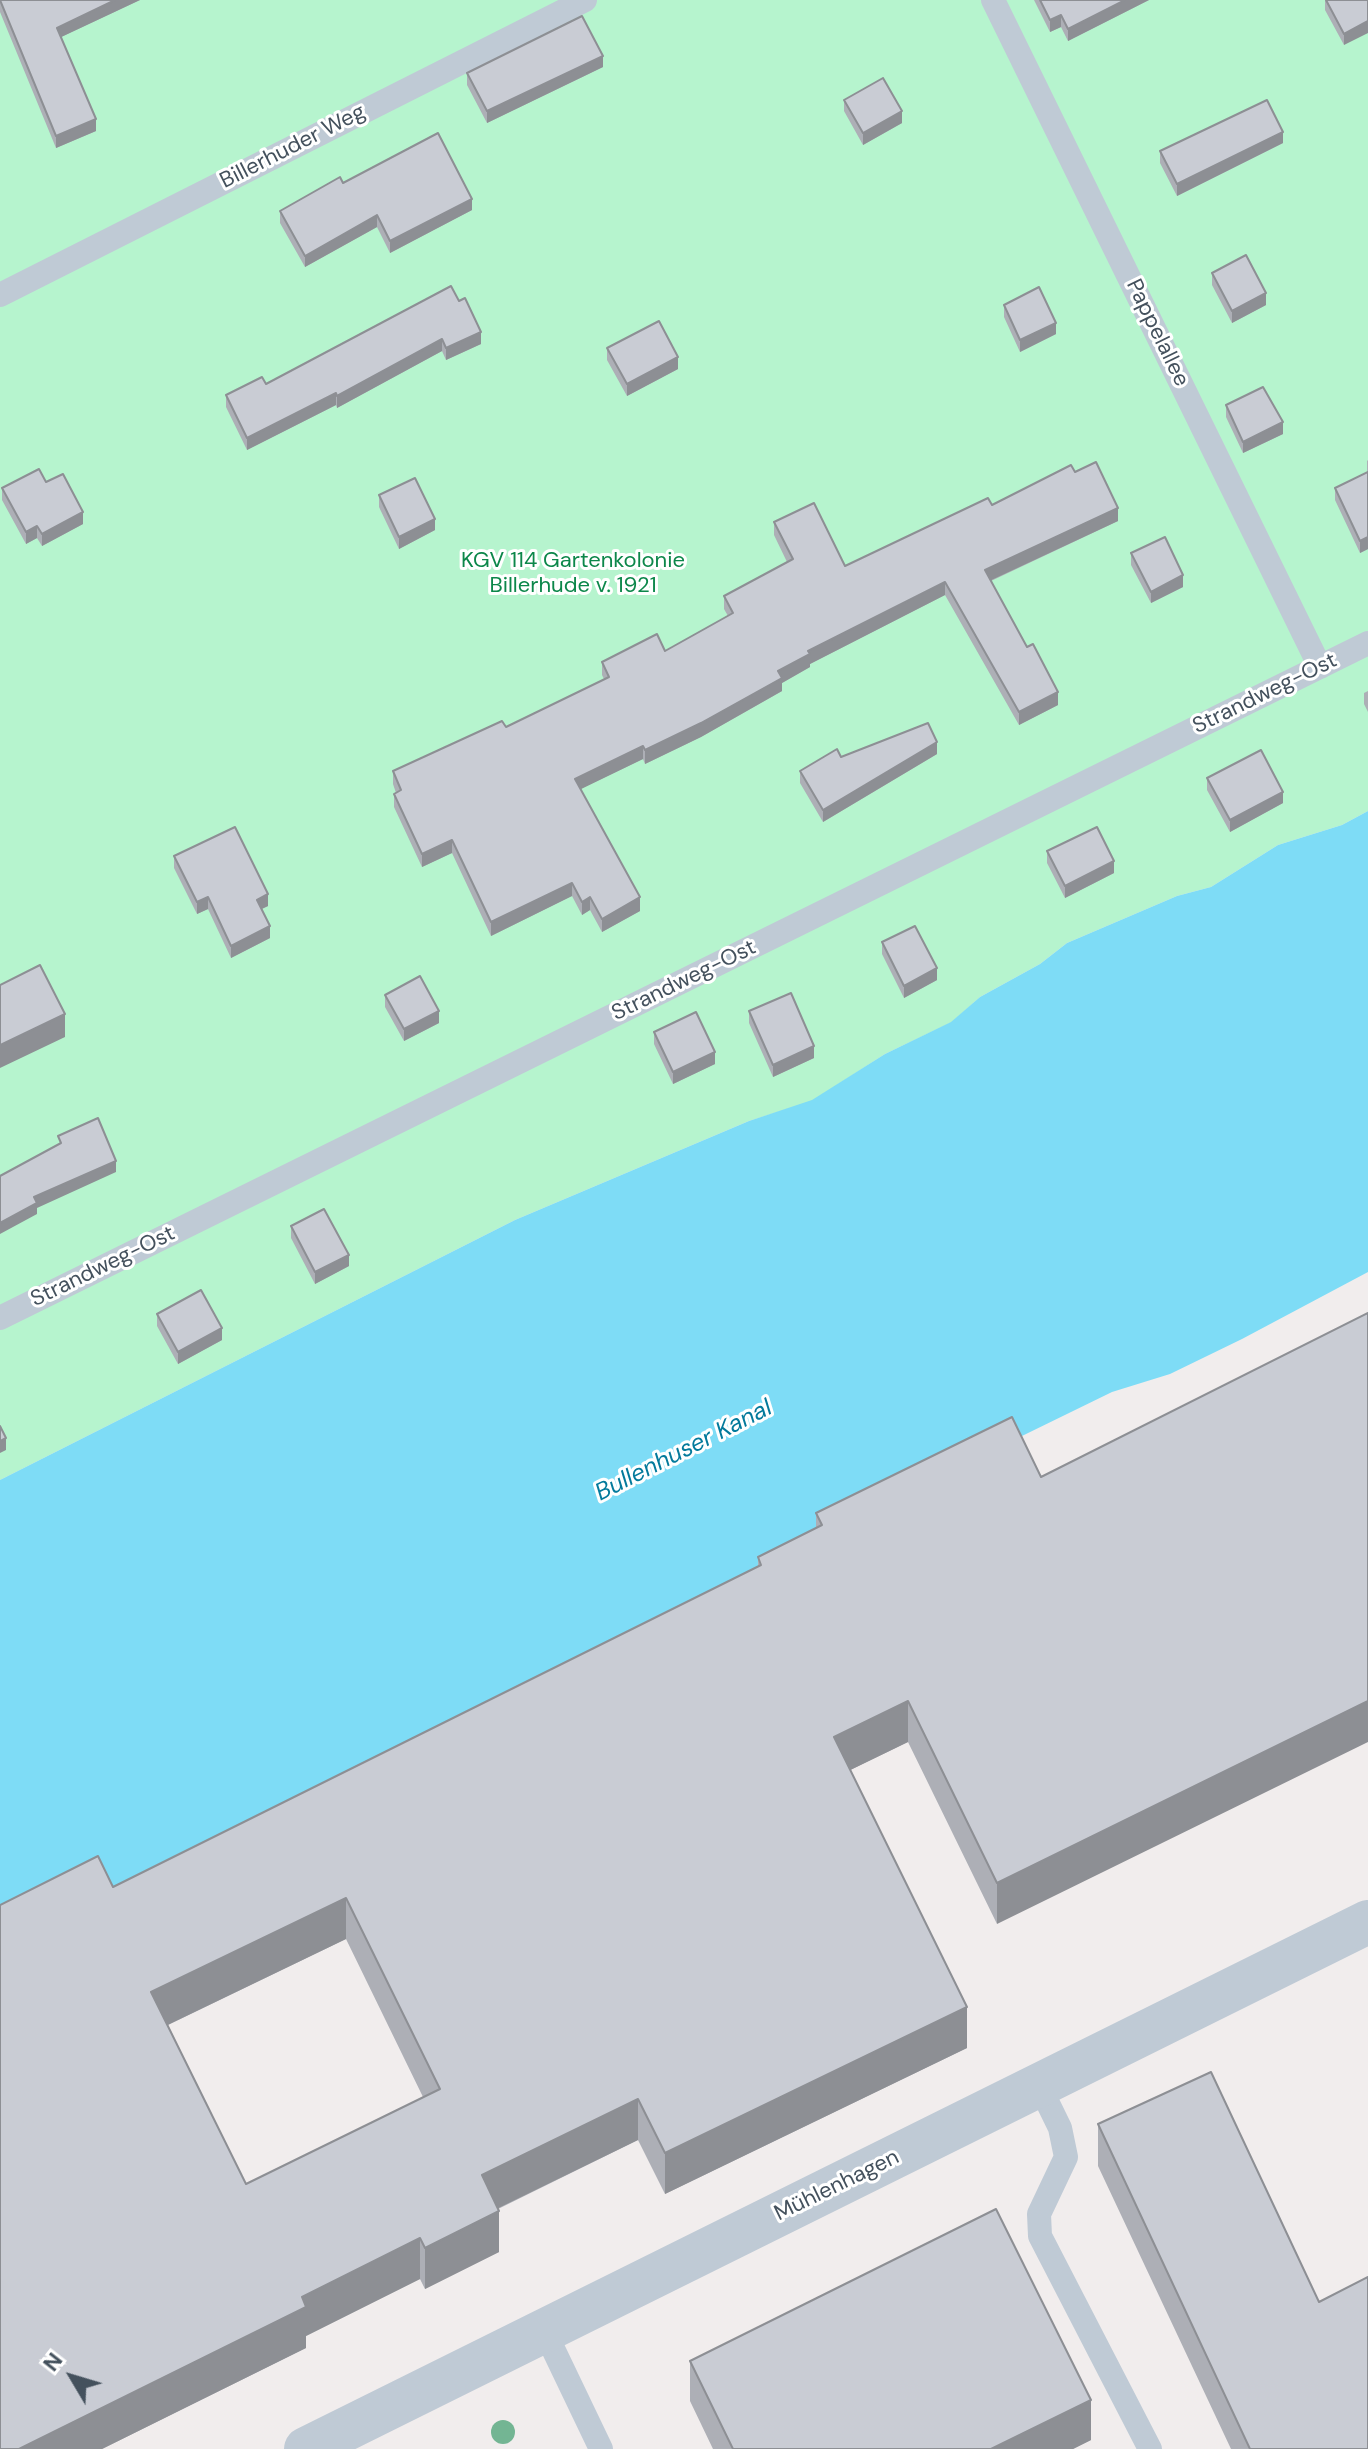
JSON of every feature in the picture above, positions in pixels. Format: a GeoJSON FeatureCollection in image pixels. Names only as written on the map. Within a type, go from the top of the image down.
{"type":"FeatureCollection","features":[{"type":"Feature","properties":{"kind":"street","name":"Mühlenhagen"},"geometry":{"type":"LineString","coordinates":[[306,2449],[1368,1922]]}},
{"type":"Feature","properties":{"kind":"lane","name":"Billerhuder Weg"},"geometry":{"type":"LineString","coordinates":[[0,295],[585,0]]}},
{"type":"Feature","properties":{"kind":"lane","name":"Pappelallee"},"geometry":{"type":"LineString","coordinates":[[993,0],[1320,667]]}},
{"type":"Feature","properties":{"kind":"lane","name":"Strandweg-Ost"},"geometry":{"type":"LineString","coordinates":[[0,1318],[1368,643]]}},
{"type":"Feature","properties":{"kind":"lane"},"geometry":{"type":"LineString","coordinates":[[1039,2085],[1060,2128],[1066,2157],[1039,2214],[1040,2236],[1150,2449]]}},
{"type":"Feature","properties":{"kind":"lane"},"geometry":{"type":"LineString","coordinates":[[545,2332],[601,2449]]}},
{"type":"Feature","properties":{"kind":"green space","name":"KGV 114 Gartenkolonie Billerhude v. 1921"},"geometry":{"type":"Polygon","coordinates":[[[0,0],[1368,0],[1368,811],[1342,825],[1278,845],[1211,887],[1177,896],[1067,943],[1040,964],[980,997],[952,1022],[885,1054],[812,1101],[749,1121],[515,1220],[0,1480],[0,0]]]}},
{"type":"Feature","properties":{"kind":"water","name":"Bullenhuser Kanal"},"geometry":{"type":"Polygon","coordinates":[[[1368,811],[1368,1272],[1170,1374],[1112,1392],[893,1499],[0,1946],[0,1480],[515,1220],[749,1121],[812,1100],[885,1054],[951,1022],[980,997],[1040,964],[1067,943],[1177,896],[1211,887],[1278,845],[1342,825],[1368,811]]]}},
{"type":"Feature","properties":{"kind":"building"},"geometry":{"type":"Polygon","coordinates":[[[0,0],[115,0],[57,28],[96,119],[56,136],[0,0]]]}},
{"type":"Feature","properties":{"kind":"building"},"geometry":{"type":"Polygon","coordinates":[[[1040,0],[1125,0],[1068,29],[1061,15],[1050,20],[1040,0]]]}},
{"type":"Feature","properties":{"kind":"building"},"geometry":{"type":"Polygon","coordinates":[[[1326,0],[1368,0],[1368,21],[1344,34],[1326,0]]]}},
{"type":"Feature","properties":{"kind":"building"},"geometry":{"type":"Polygon","coordinates":[[[582,16],[603,56],[487,111],[467,73],[582,16]]]}},
{"type":"Feature","properties":{"kind":"building"},"geometry":{"type":"Polygon","coordinates":[[[883,78],[902,111],[863,133],[844,100],[883,78]]]}},
{"type":"Feature","properties":{"kind":"building"},"geometry":{"type":"Polygon","coordinates":[[[1267,100],[1283,132],[1177,184],[1160,151],[1267,100]]]}},
{"type":"Feature","properties":{"kind":"building"},"geometry":{"type":"Polygon","coordinates":[[[438,133],[472,199],[390,241],[377,215],[305,256],[280,211],[340,177],[343,183],[438,133]]]}},
{"type":"Feature","properties":{"kind":"building"},"geometry":{"type":"Polygon","coordinates":[[[1246,255],[1266,293],[1232,311],[1212,273],[1246,255]]]}},
{"type":"Feature","properties":{"kind":"building"},"geometry":{"type":"Polygon","coordinates":[[[451,286],[459,301],[465,298],[481,332],[446,348],[442,339],[337,396],[336,393],[247,438],[226,395],[262,377],[266,384],[451,286]]]}},
{"type":"Feature","properties":{"kind":"building"},"geometry":{"type":"Polygon","coordinates":[[[1039,287],[1056,323],[1020,340],[1004,305],[1039,287]]]}},
{"type":"Feature","properties":{"kind":"building"},"geometry":{"type":"Polygon","coordinates":[[[659,321],[678,357],[627,384],[607,348],[659,321]]]}},
{"type":"Feature","properties":{"kind":"building"},"geometry":{"type":"Polygon","coordinates":[[[1263,387],[1283,422],[1243,442],[1226,405],[1263,387]]]}},
{"type":"Feature","properties":{"kind":"building"},"geometry":{"type":"Polygon","coordinates":[[[1096,462],[1118,508],[985,570],[1027,647],[1033,644],[1058,692],[1019,712],[945,582],[808,651],[810,654],[778,671],[782,678],[701,723],[645,750],[643,746],[575,779],[640,897],[602,919],[590,897],[582,902],[572,883],[491,922],[452,840],[422,854],[394,794],[401,790],[393,771],[502,721],[506,727],[609,677],[602,662],[657,634],[665,651],[733,613],[724,596],[793,559],[774,522],[814,503],[845,566],[988,498],[992,505],[1071,465],[1075,472],[1096,462]]]}},
{"type":"Feature","properties":{"kind":"building"},"geometry":{"type":"Polygon","coordinates":[[[39,469],[46,482],[63,474],[83,512],[42,534],[37,526],[26,532],[2,488],[39,469]]]}},
{"type":"Feature","properties":{"kind":"building"},"geometry":{"type":"Polygon","coordinates":[[[1368,472],[1368,537],[1360,541],[1335,488],[1368,472]]]}},
{"type":"Feature","properties":{"kind":"building"},"geometry":{"type":"Polygon","coordinates":[[[415,478],[435,519],[399,537],[379,495],[415,478]]]}},
{"type":"Feature","properties":{"kind":"building"},"geometry":{"type":"Polygon","coordinates":[[[1165,537],[1183,575],[1151,592],[1131,553],[1165,537]]]}},
{"type":"Feature","properties":{"kind":"building"},"geometry":{"type":"Polygon","coordinates":[[[928,723],[937,742],[823,810],[800,771],[837,749],[841,757],[928,723]]]}},
{"type":"Feature","properties":{"kind":"building"},"geometry":{"type":"Polygon","coordinates":[[[1261,750],[1283,792],[1230,820],[1207,778],[1261,750]]]}},
{"type":"Feature","properties":{"kind":"building"},"geometry":{"type":"Polygon","coordinates":[[[235,827],[268,894],[257,900],[270,926],[231,946],[208,897],[197,902],[174,856],[235,827]]]}},
{"type":"Feature","properties":{"kind":"building"},"geometry":{"type":"Polygon","coordinates":[[[1097,827],[1114,861],[1065,886],[1047,851],[1097,827]]]}},
{"type":"Feature","properties":{"kind":"building"},"geometry":{"type":"Polygon","coordinates":[[[915,926],[937,968],[904,986],[882,942],[915,926]]]}},
{"type":"Feature","properties":{"kind":"building"},"geometry":{"type":"Polygon","coordinates":[[[40,965],[65,1014],[0,1045],[0,985],[40,965]]]}},
{"type":"Feature","properties":{"kind":"building"},"geometry":{"type":"Polygon","coordinates":[[[420,976],[439,1011],[404,1029],[385,995],[420,976]]]}},
{"type":"Feature","properties":{"kind":"building"},"geometry":{"type":"Polygon","coordinates":[[[791,993],[814,1046],[773,1065],[749,1011],[791,993]]]}},
{"type":"Feature","properties":{"kind":"building"},"geometry":{"type":"Polygon","coordinates":[[[696,1012],[715,1052],[673,1072],[654,1032],[696,1012]]]}},
{"type":"Feature","properties":{"kind":"building"},"geometry":{"type":"Polygon","coordinates":[[[98,1118],[116,1161],[34,1197],[37,1203],[0,1223],[0,1176],[61,1143],[58,1136],[98,1118]]]}},
{"type":"Feature","properties":{"kind":"building"},"geometry":{"type":"Polygon","coordinates":[[[324,1209],[349,1255],[315,1272],[291,1226],[324,1209]]]}},
{"type":"Feature","properties":{"kind":"building"},"geometry":{"type":"Polygon","coordinates":[[[201,1290],[222,1328],[178,1352],[157,1314],[201,1290]]]}},
{"type":"Feature","properties":{"kind":"building"},"geometry":{"type":"Polygon","coordinates":[[[1368,1313],[1368,1701],[997,1883],[908,1701],[834,1737],[967,2007],[665,2153],[638,2099],[482,2175],[499,2211],[425,2248],[420,2238],[302,2297],[306,2307],[19,2449],[0,2449],[0,1905],[98,1856],[113,1887],[761,1565],[758,1557],[822,1525],[816,1513],[1012,1417],[1041,1477],[1368,1313]],[[346,1898],[151,1992],[246,2184],[440,2089],[346,1898]]]}},
{"type":"Feature","properties":{"kind":"building"},"geometry":{"type":"Polygon","coordinates":[[[0,1426],[6,1438],[0,1441],[0,1426]]]}},
{"type":"Feature","properties":{"kind":"building"},"geometry":{"type":"Polygon","coordinates":[[[1211,2072],[1319,2302],[1368,2277],[1368,2449],[1250,2449],[1098,2124],[1211,2072]]]}},
{"type":"Feature","properties":{"kind":"building"},"geometry":{"type":"Polygon","coordinates":[[[996,2209],[1091,2400],[991,2449],[733,2449],[690,2361],[996,2209]]]}}]}
